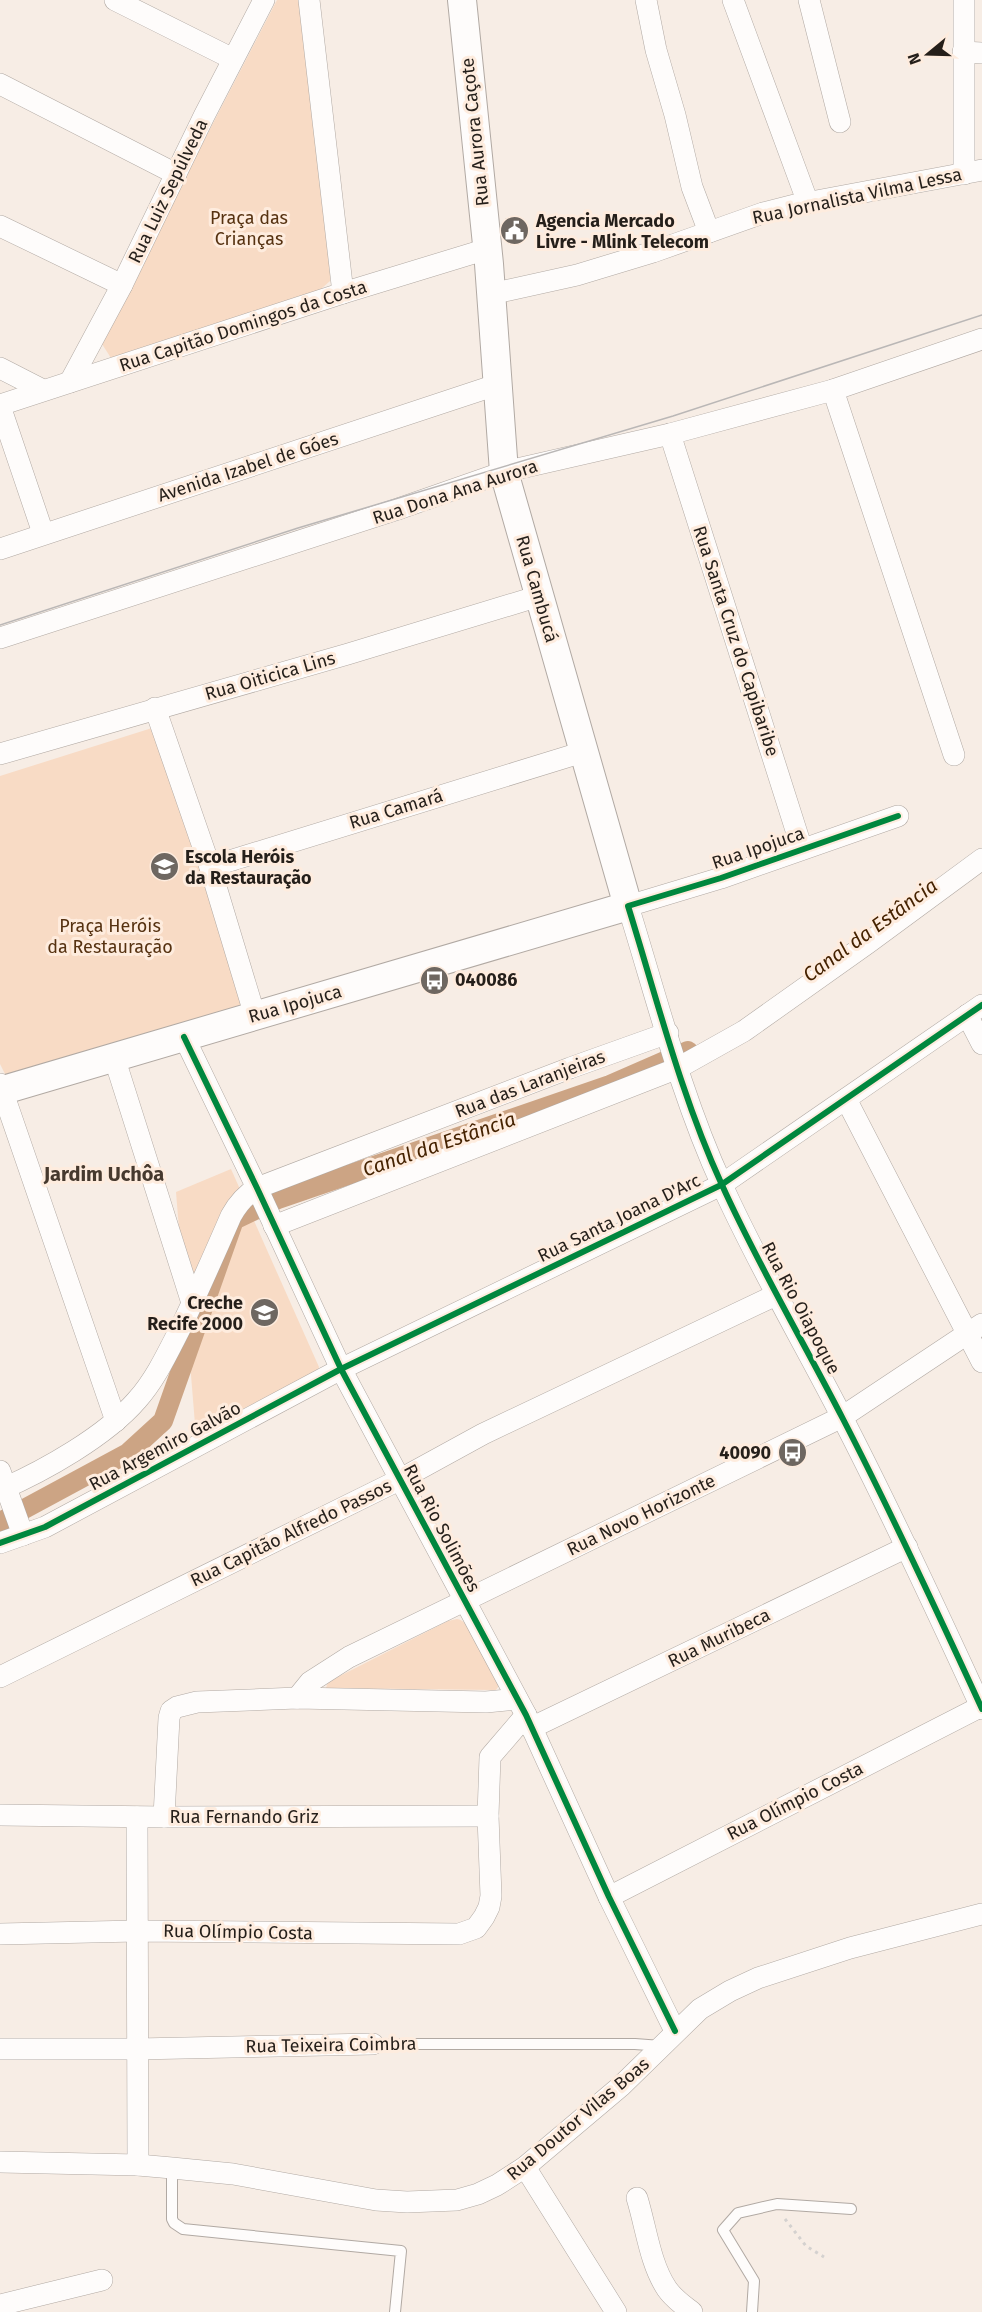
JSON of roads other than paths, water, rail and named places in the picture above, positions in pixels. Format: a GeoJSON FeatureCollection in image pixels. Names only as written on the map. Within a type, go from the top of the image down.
{"type":"FeatureCollection","features":[{"type":"Feature","properties":{"kind":"main road","name":"Rua Aurora Caçote"},"geometry":{"type":"LineString","coordinates":[[462,0],[488,257]]}},
{"type":"Feature","properties":{"kind":"main road","name":"Rua Cambucá"},"geometry":{"type":"LineString","coordinates":[[488,257],[504,472],[628,906]]}},
{"type":"Feature","properties":{"kind":"main road","name":"Rua Ipojuca"},"geometry":{"type":"LineString","coordinates":[[1,1089],[628,906]]}},
{"type":"Feature","properties":{"kind":"street"},"geometry":{"type":"LineString","coordinates":[[115,0],[234,60]]}},
{"type":"Feature","properties":{"kind":"street","name":"Rua Luiz Sepúlveda"},"geometry":{"type":"LineString","coordinates":[[70,382],[122,285],[264,0]]}},
{"type":"Feature","properties":{"kind":"street"},"geometry":{"type":"LineString","coordinates":[[309,0],[343,293]]}},
{"type":"Feature","properties":{"kind":"street"},"geometry":{"type":"LineString","coordinates":[[646,0],[656,50],[675,115],[692,187],[709,232]]}},
{"type":"Feature","properties":{"kind":"street"},"geometry":{"type":"LineString","coordinates":[[732,0],[807,203]]}},
{"type":"Feature","properties":{"kind":"street"},"geometry":{"type":"LineString","coordinates":[[809,0],[840,122]]}},
{"type":"Feature","properties":{"kind":"street"},"geometry":{"type":"LineString","coordinates":[[964,0],[973,53],[973,172]]}},
{"type":"Feature","properties":{"kind":"street"},"geometry":{"type":"LineString","coordinates":[[0,84],[176,174]]}},
{"type":"Feature","properties":{"kind":"street","name":"Rua Jornalista Vilma Lessa"},"geometry":{"type":"LineString","coordinates":[[490,294],[577,275],[653,252],[763,213],[973,172]]}},
{"type":"Feature","properties":{"kind":"street"},"geometry":{"type":"LineString","coordinates":[[0,226],[122,285]]}},
{"type":"Feature","properties":{"kind":"street","name":"Rua Capitão Domingos da Costa"},"geometry":{"type":"LineString","coordinates":[[0,405],[343,293],[488,257]]}},
{"type":"Feature","properties":{"kind":"street","name":"Rua Dona Ana Aurora"},"geometry":{"type":"LineString","coordinates":[[0,638],[398,509],[504,472],[670,434],[833,390],[982,339]]}},
{"type":"Feature","properties":{"kind":"street"},"geometry":{"type":"LineString","coordinates":[[0,368],[43,390]]}},
{"type":"Feature","properties":{"kind":"street","name":"Avenida Izabel de Góes"},"geometry":{"type":"LineString","coordinates":[[0,549],[496,385]]}},
{"type":"Feature","properties":{"kind":"street"},"geometry":{"type":"LineString","coordinates":[[833,390],[954,755]]}},
{"type":"Feature","properties":{"kind":"street"},"geometry":{"type":"LineString","coordinates":[[0,405],[43,534]]}},
{"type":"Feature","properties":{"kind":"street","name":"Rua Santa Cruz do Capibaribe"},"geometry":{"type":"LineString","coordinates":[[670,434],[802,849]]}},
{"type":"Feature","properties":{"kind":"street","name":"Rua Oiticica Lins"},"geometry":{"type":"LineString","coordinates":[[0,754],[348,654],[539,596]]}},
{"type":"Feature","properties":{"kind":"street"},"geometry":{"type":"LineString","coordinates":[[155,708],[210,867],[255,1016]]}},
{"type":"Feature","properties":{"kind":"street","name":"Rua Camará"},"geometry":{"type":"LineString","coordinates":[[210,867],[583,752]]}},
{"type":"Feature","properties":{"kind":"street","name":"Rua Ipojuca"},"geometry":{"type":"LineString","coordinates":[[628,906],[721,878],[898,816]]}},
{"type":"Feature","properties":{"kind":"street"},"geometry":{"type":"LineString","coordinates":[[272,1222],[678,1067],[744,1031],[868,944],[982,859]]}},
{"type":"Feature","properties":{"kind":"street","name":"Rua Rio Oiapoque"},"geometry":{"type":"LineString","coordinates":[[628,906],[678,1067],[721,1185],[776,1295],[842,1417],[907,1547],[982,1707]]}},
{"type":"Feature","properties":{"kind":"street"},"geometry":{"type":"LineString","coordinates":[[975,1010],[982,1044]]}},
{"type":"Feature","properties":{"kind":"street","name":"Rua Santa Joana D'Arc"},"geometry":{"type":"LineString","coordinates":[[341,1369],[721,1185],[975,1010]]}},
{"type":"Feature","properties":{"kind":"street","name":"Rua das Laranjeiras"},"geometry":{"type":"LineString","coordinates":[[259,1191],[570,1068],[669,1036]]}},
{"type":"Feature","properties":{"kind":"street","name":"Rua Rio Solimões"},"geometry":{"type":"LineString","coordinates":[[184,1037],[259,1191],[341,1369],[525,1714],[609,1897],[669,2039]]}},
{"type":"Feature","properties":{"kind":"street"},"geometry":{"type":"LineString","coordinates":[[114,1057],[192,1303]]}},
{"type":"Feature","properties":{"kind":"street"},"geometry":{"type":"LineString","coordinates":[[1,1089],[116,1421]]}},
{"type":"Feature","properties":{"kind":"street"},"geometry":{"type":"LineString","coordinates":[[846,1099],[975,1329],[982,1362]]}},
{"type":"Feature","properties":{"kind":"street"},"geometry":{"type":"LineString","coordinates":[[22,1532],[3,1485],[46,1467],[116,1421],[138,1399],[159,1368],[239,1202],[259,1191]]}},
{"type":"Feature","properties":{"kind":"street","name":"Rua Capitão Alfredo Passos"},"geometry":{"type":"LineString","coordinates":[[0,1677],[399,1480],[483,1434],[776,1295]]}},
{"type":"Feature","properties":{"kind":"street","name":"Rua Novo Horizonte"},"geometry":{"type":"LineString","coordinates":[[297,1698],[310,1682],[349,1658],[842,1417],[975,1329]]}},
{"type":"Feature","properties":{"kind":"street","name":"Rua Argemiro Galvão"},"geometry":{"type":"LineString","coordinates":[[0,1543],[22,1532],[45,1527],[341,1369]]}},
{"type":"Feature","properties":{"kind":"street","name":"Rua Muribeca"},"geometry":{"type":"LineString","coordinates":[[525,1714],[907,1547]]}},
{"type":"Feature","properties":{"kind":"street"},"geometry":{"type":"LineString","coordinates":[[164,1817],[171,1712],[177,1707],[197,1702],[297,1698],[486,1702],[525,1714],[490,1757],[488,1816]]}},
{"type":"Feature","properties":{"kind":"street","name":"Rua Olímpio Costa"},"geometry":{"type":"LineString","coordinates":[[609,1897],[982,1707]]}},
{"type":"Feature","properties":{"kind":"street","name":"Rua Fernando Griz"},"geometry":{"type":"LineString","coordinates":[[0,1815],[488,1816]]}},
{"type":"Feature","properties":{"kind":"street","name":"Rua Olímpio Costa"},"geometry":{"type":"LineString","coordinates":[[0,1934],[137,1931],[459,1934],[476,1928],[484,1917],[491,1896],[488,1816]]}},
{"type":"Feature","properties":{"kind":"street"},"geometry":{"type":"LineString","coordinates":[[136,1817],[138,2165]]}},
{"type":"Feature","properties":{"kind":"street","name":"Rua Doutor Vilas Boas"},"geometry":{"type":"LineString","coordinates":[[0,2162],[138,2165],[233,2174],[376,2200],[407,2202],[457,2200],[497,2185],[525,2167],[621,2086],[707,2005],[758,1978],[850,1948],[982,1914]]}},
{"type":"Feature","properties":{"kind":"street","name":"Rua Teixeira Coimbra"},"geometry":{"type":"LineString","coordinates":[[0,2049],[137,2049],[374,2044]]}},
{"type":"Feature","properties":{"kind":"street"},"geometry":{"type":"LineString","coordinates":[[525,2167],[616,2312]]}},
{"type":"Feature","properties":{"kind":"street"},"geometry":{"type":"LineString","coordinates":[[637,2198],[655,2261],[665,2285],[672,2296],[692,2312]]}},
{"type":"Feature","properties":{"kind":"street"},"geometry":{"type":"LineString","coordinates":[[0,2305],[102,2280]]}},
{"type":"Feature","properties":{"kind":"lane","name":"Rua Teixeira Coimbra"},"geometry":{"type":"LineString","coordinates":[[374,2044],[635,2044],[669,2039]]}},
{"type":"Feature","properties":{"kind":"lane"},"geometry":{"type":"LineString","coordinates":[[172,2168],[172,2219],[183,2229],[401,2251],[395,2312]]}},
{"type":"Feature","properties":{"kind":"lane"},"geometry":{"type":"LineString","coordinates":[[752,2312],[754,2281],[723,2230],[738,2213],[777,2204],[851,2208]]}},
{"type":"Feature","properties":{"kind":"waterway","name":"Canal da Estância"},"geometry":{"type":"LineString","coordinates":[[0,1522],[128,1453],[163,1421],[234,1220],[278,1199],[610,1085],[688,1051]]}},
{"type":"Feature","properties":{"kind":"tram line"},"geometry":{"type":"LineString","coordinates":[[0,625],[298,528],[673,416],[982,315]]}},
{"type":"Feature","properties":{"kind":"place","name":"Agencia Mercado Livre - Mlink Telecom"},"geometry":{"type":"Point","coordinates":[515,231]}},
{"type":"Feature","properties":{"kind":"place","name":"Escola Heróis da Restauração"},"geometry":{"type":"Point","coordinates":[164,867]}},
{"type":"Feature","properties":{"kind":"place","name":"040086"},"geometry":{"type":"Point","coordinates":[434,980]}},
{"type":"Feature","properties":{"kind":"place","name":"Creche Recife 2000"},"geometry":{"type":"Point","coordinates":[264,1313]}},
{"type":"Feature","properties":{"kind":"place","name":"40090"},"geometry":{"type":"Point","coordinates":[792,1453]}},
{"type":"Feature","properties":{"kind":"district","name":"Jardim Uchôa"},"geometry":{"type":"Point","coordinates":[104,1174]}},
{"type":"Feature","properties":{"kind":"park label","name":"Praça das Crianças"},"geometry":{"type":"Point","coordinates":[249,228]}},
{"type":"Feature","properties":{"kind":"park label","name":"Praça Heróis da Restauração"},"geometry":{"type":"Point","coordinates":[110,936]}}]}
